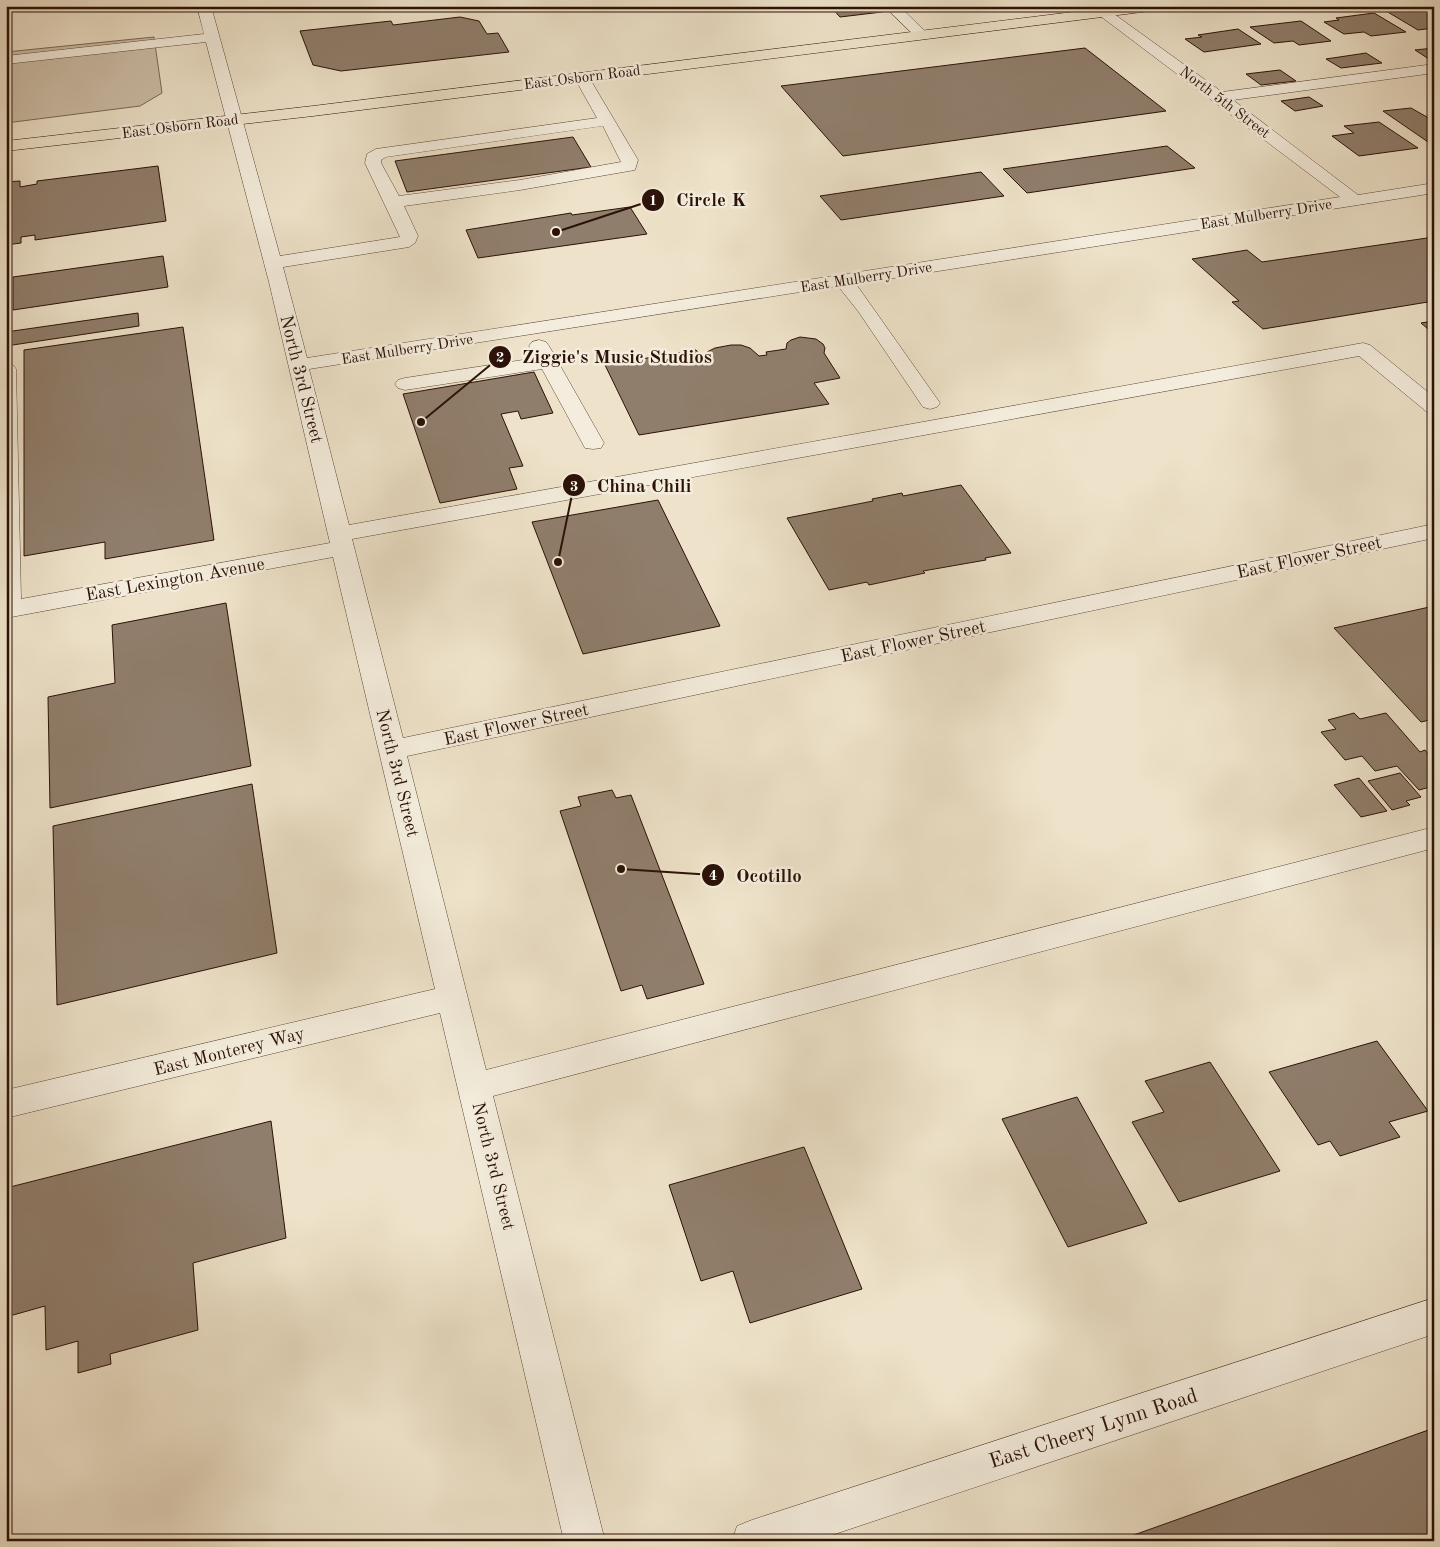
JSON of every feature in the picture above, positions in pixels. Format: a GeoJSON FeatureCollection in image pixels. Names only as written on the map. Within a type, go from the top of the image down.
{"type":"FeatureCollection","features":[{"type":"Feature","properties":{"kind":"main road","name":"East Osborn Road"},"geometry":{"type":"LineString","coordinates":[[6,146],[234,120],[922,35],[1099,9],[1158,6]]}},
{"type":"Feature","properties":{"kind":"street","name":"North 3rd Street"},"geometry":{"type":"LineString","coordinates":[[204,6],[273,263],[585,1541]]}},
{"type":"Feature","properties":{"kind":"street"},"geometry":{"type":"LineString","coordinates":[[891,6],[922,35]]}},
{"type":"Feature","properties":{"kind":"street","name":"North 5th Street"},"geometry":{"type":"LineString","coordinates":[[1099,9],[1219,97],[1354,200]]}},
{"type":"Feature","properties":{"kind":"street"},"geometry":{"type":"LineString","coordinates":[[6,60],[212,36]]}},
{"type":"Feature","properties":{"kind":"street"},"geometry":{"type":"LineString","coordinates":[[1219,97],[1434,68]]}},
{"type":"Feature","properties":{"kind":"street"},"geometry":{"type":"LineString","coordinates":[[393,202],[520,185],[629,166],[630,160],[582,77]]}},
{"type":"Feature","properties":{"kind":"street"},"geometry":{"type":"LineString","coordinates":[[273,263],[403,243],[409,239],[373,163],[373,158],[382,153],[607,121]]}},
{"type":"Feature","properties":{"kind":"street","name":"East Mulberry Drive"},"geometry":{"type":"LineString","coordinates":[[298,366],[1434,188]]}},
{"type":"Feature","properties":{"kind":"street"},"geometry":{"type":"LineString","coordinates":[[843,280],[865,308],[930,403]]}},
{"type":"Feature","properties":{"kind":"street"},"geometry":{"type":"LineString","coordinates":[[530,329],[593,443]]}},
{"type":"Feature","properties":{"kind":"street","name":"East Lexington Avenue"},"geometry":{"type":"LineString","coordinates":[[8,609],[341,541],[1363,348],[1434,408]]}},
{"type":"Feature","properties":{"kind":"street"},"geometry":{"type":"LineString","coordinates":[[405,384],[548,362]]}},
{"type":"Feature","properties":{"kind":"street"},"geometry":{"type":"LineString","coordinates":[[6,369],[8,609]]}},
{"type":"Feature","properties":{"kind":"street","name":"East Flower Street"},"geometry":{"type":"LineString","coordinates":[[392,750],[1434,531]]}},
{"type":"Feature","properties":{"kind":"street"},"geometry":{"type":"LineString","coordinates":[[474,1087],[1434,837]]}},
{"type":"Feature","properties":{"kind":"street","name":"East Monterey Way"},"geometry":{"type":"LineString","coordinates":[[6,1104],[452,997]]}},
{"type":"Feature","properties":{"kind":"street","name":"East Cheery Lynn Road"},"geometry":{"type":"LineString","coordinates":[[752,1541],[1434,1316]]}},
{"type":"Feature","properties":{"kind":"shaded area"},"geometry":{"type":"Polygon","coordinates":[[[154,37],[162,93],[140,106],[6,123],[6,52],[154,37]]]}},
{"type":"Feature","properties":{"kind":"building"},"geometry":{"type":"Polygon","coordinates":[[[830,6],[876,6],[882,12],[840,17],[830,6]]]}},
{"type":"Feature","properties":{"kind":"building"},"geometry":{"type":"Polygon","coordinates":[[[1434,6],[1434,28],[1418,30],[1386,11],[1434,6]]]}},
{"type":"Feature","properties":{"kind":"building"},"geometry":{"type":"Polygon","coordinates":[[[1374,13],[1406,32],[1371,36],[1364,32],[1344,34],[1324,22],[1339,20],[1336,18],[1374,13]]]}},
{"type":"Feature","properties":{"kind":"building"},"geometry":{"type":"Polygon","coordinates":[[[460,17],[479,21],[487,34],[498,33],[509,52],[341,71],[313,65],[300,31],[391,21],[393,25],[460,17]]]}},
{"type":"Feature","properties":{"kind":"building"},"geometry":{"type":"Polygon","coordinates":[[[1301,21],[1331,41],[1299,45],[1293,41],[1274,43],[1250,27],[1301,21]]]}},
{"type":"Feature","properties":{"kind":"building"},"geometry":{"type":"Polygon","coordinates":[[[1238,29],[1261,44],[1204,52],[1185,39],[1202,37],[1198,35],[1238,29]]]}},
{"type":"Feature","properties":{"kind":"building"},"geometry":{"type":"Polygon","coordinates":[[[1085,48],[1166,111],[843,156],[781,86],[1085,48]]]}},
{"type":"Feature","properties":{"kind":"building"},"geometry":{"type":"Polygon","coordinates":[[[1434,48],[1432,61],[1415,50],[1434,48]]]}},
{"type":"Feature","properties":{"kind":"building"},"geometry":{"type":"Polygon","coordinates":[[[1366,53],[1382,63],[1341,68],[1326,59],[1366,53]]]}},
{"type":"Feature","properties":{"kind":"building"},"geometry":{"type":"Polygon","coordinates":[[[1280,70],[1296,81],[1261,85],[1246,74],[1280,70]]]}},
{"type":"Feature","properties":{"kind":"building"},"geometry":{"type":"Polygon","coordinates":[[[1309,97],[1323,106],[1295,111],[1281,101],[1309,97]]]}},
{"type":"Feature","properties":{"kind":"building"},"geometry":{"type":"Polygon","coordinates":[[[1411,108],[1434,121],[1434,144],[1431,144],[1383,111],[1411,108]]]}},
{"type":"Feature","properties":{"kind":"building"},"geometry":{"type":"Polygon","coordinates":[[[1379,122],[1418,148],[1359,156],[1332,136],[1354,133],[1344,126],[1379,122]]]}},
{"type":"Feature","properties":{"kind":"building"},"geometry":{"type":"Polygon","coordinates":[[[573,137],[591,167],[407,192],[395,161],[573,137]]]}},
{"type":"Feature","properties":{"kind":"building"},"geometry":{"type":"Polygon","coordinates":[[[1167,146],[1195,168],[1027,193],[1003,169],[1167,146]]]}},
{"type":"Feature","properties":{"kind":"building"},"geometry":{"type":"Polygon","coordinates":[[[158,166],[166,221],[35,240],[35,235],[21,237],[21,243],[6,245],[6,182],[20,181],[20,187],[37,184],[37,181],[158,166]]]}},
{"type":"Feature","properties":{"kind":"building"},"geometry":{"type":"Polygon","coordinates":[[[981,172],[1004,196],[841,220],[820,196],[981,172]]]}},
{"type":"Feature","properties":{"kind":"building"},"geometry":{"type":"Polygon","coordinates":[[[630,207],[647,234],[478,258],[466,230],[571,213],[572,215],[630,207]]]}},
{"type":"Feature","properties":{"kind":"building"},"geometry":{"type":"Polygon","coordinates":[[[1434,237],[1434,301],[1263,329],[1232,302],[1239,301],[1192,259],[1247,250],[1262,262],[1434,237]]]}},
{"type":"Feature","properties":{"kind":"building"},"geometry":{"type":"Polygon","coordinates":[[[163,256],[168,287],[13,310],[13,277],[163,256]]]}},
{"type":"Feature","properties":{"kind":"building"},"geometry":{"type":"Polygon","coordinates":[[[138,313],[139,326],[6,346],[6,332],[138,313]]]}},
{"type":"Feature","properties":{"kind":"building"},"geometry":{"type":"Polygon","coordinates":[[[1434,321],[1434,334],[1421,323],[1434,321]]]}},
{"type":"Feature","properties":{"kind":"building"},"geometry":{"type":"Polygon","coordinates":[[[183,327],[214,540],[105,559],[105,542],[24,556],[24,350],[183,327]]]}},
{"type":"Feature","properties":{"kind":"building"},"geometry":{"type":"Polygon","coordinates":[[[800,337],[816,339],[823,344],[825,348],[824,353],[840,378],[814,383],[829,404],[639,435],[605,365],[696,350],[704,360],[707,352],[715,348],[731,345],[741,345],[750,348],[759,356],[767,355],[766,352],[786,349],[787,343],[800,337]]]}},
{"type":"Feature","properties":{"kind":"building"},"geometry":{"type":"Polygon","coordinates":[[[534,372],[553,413],[521,419],[518,411],[501,414],[523,466],[509,468],[517,489],[440,503],[403,394],[534,372]]]}},
{"type":"Feature","properties":{"kind":"building"},"geometry":{"type":"Polygon","coordinates":[[[961,485],[1011,553],[985,558],[986,560],[923,571],[925,573],[869,585],[867,582],[829,590],[787,518],[873,501],[872,499],[902,493],[903,496],[961,485]]]}},
{"type":"Feature","properties":{"kind":"building"},"geometry":{"type":"Polygon","coordinates":[[[658,500],[720,626],[583,654],[532,522],[658,500]]]}},
{"type":"Feature","properties":{"kind":"building"},"geometry":{"type":"Polygon","coordinates":[[[226,603],[251,766],[50,808],[48,697],[115,683],[112,625],[226,603]]]}},
{"type":"Feature","properties":{"kind":"building"},"geometry":{"type":"Polygon","coordinates":[[[1434,606],[1434,719],[1421,722],[1334,628],[1434,606]]]}},
{"type":"Feature","properties":{"kind":"building"},"geometry":{"type":"Polygon","coordinates":[[[1354,713],[1360,719],[1386,713],[1420,752],[1425,750],[1434,761],[1434,786],[1419,790],[1397,766],[1375,771],[1362,756],[1345,760],[1321,732],[1336,729],[1328,720],[1354,713]]]}},
{"type":"Feature","properties":{"kind":"building"},"geometry":{"type":"Polygon","coordinates":[[[1400,773],[1421,797],[1406,801],[1410,805],[1392,810],[1368,781],[1400,773]]]}},
{"type":"Feature","properties":{"kind":"building"},"geometry":{"type":"Polygon","coordinates":[[[1359,778],[1387,811],[1361,817],[1334,785],[1359,778]]]}},
{"type":"Feature","properties":{"kind":"building"},"geometry":{"type":"Polygon","coordinates":[[[252,784],[277,953],[57,1005],[53,826],[252,784]]]}},
{"type":"Feature","properties":{"kind":"building"},"geometry":{"type":"Polygon","coordinates":[[[612,790],[616,798],[631,795],[704,984],[647,999],[642,985],[621,991],[560,811],[581,806],[578,797],[612,790]]]}},
{"type":"Feature","properties":{"kind":"building"},"geometry":{"type":"Polygon","coordinates":[[[1377,1041],[1428,1111],[1389,1122],[1400,1137],[1340,1156],[1330,1141],[1318,1145],[1269,1072],[1377,1041]]]}},
{"type":"Feature","properties":{"kind":"building"},"geometry":{"type":"Polygon","coordinates":[[[1210,1062],[1280,1171],[1179,1202],[1132,1122],[1164,1112],[1145,1081],[1210,1062]]]}},
{"type":"Feature","properties":{"kind":"building"},"geometry":{"type":"Polygon","coordinates":[[[1077,1097],[1147,1223],[1068,1247],[1002,1119],[1077,1097]]]}},
{"type":"Feature","properties":{"kind":"building"},"geometry":{"type":"Polygon","coordinates":[[[271,1121],[286,1238],[193,1263],[198,1330],[110,1354],[111,1364],[78,1373],[78,1341],[46,1350],[45,1306],[6,1317],[6,1188],[271,1121]]]}},
{"type":"Feature","properties":{"kind":"building"},"geometry":{"type":"Polygon","coordinates":[[[804,1147],[862,1289],[750,1323],[733,1271],[701,1281],[669,1185],[804,1147]]]}},
{"type":"Feature","properties":{"kind":"building"},"geometry":{"type":"Polygon","coordinates":[[[1434,1428],[1434,1541],[1117,1541],[1434,1428]]]}},
{"type":"Feature","properties":{"kind":"place","name":"Circle K"},"geometry":{"type":"Point","coordinates":[556,232]}},
{"type":"Feature","properties":{"kind":"place","name":"Ziggie's Music Studios"},"geometry":{"type":"Point","coordinates":[421,422]}},
{"type":"Feature","properties":{"kind":"place","name":"China Chili"},"geometry":{"type":"Point","coordinates":[558,562]}},
{"type":"Feature","properties":{"kind":"place","name":"Ocotillo"},"geometry":{"type":"Point","coordinates":[621,869]}}]}
